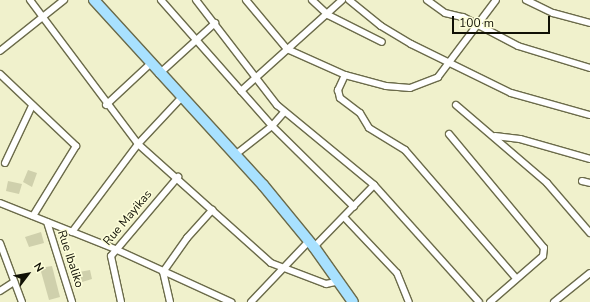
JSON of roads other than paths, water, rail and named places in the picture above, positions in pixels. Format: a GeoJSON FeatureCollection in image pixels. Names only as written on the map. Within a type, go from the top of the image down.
{"type":"FeatureCollection","features":[{"type":"Feature","properties":{"kind":"main road"},"geometry":{"type":"LineString","coordinates":[[94,0],[159,74],[235,155],[312,244],[340,281],[353,302]]}},
{"type":"Feature","properties":{"kind":"street"},"geometry":{"type":"LineString","coordinates":[[30,0],[106,105],[138,144],[178,177],[271,263],[283,269],[326,284],[340,281]]}},
{"type":"Feature","properties":{"kind":"street"},"geometry":{"type":"LineString","coordinates":[[0,51],[64,0]]}},
{"type":"Feature","properties":{"kind":"street"},"geometry":{"type":"LineString","coordinates":[[161,0],[197,39],[272,126],[354,207]]}},
{"type":"Feature","properties":{"kind":"street"},"geometry":{"type":"LineString","coordinates":[[196,0],[284,112],[374,185],[479,302]]}},
{"type":"Feature","properties":{"kind":"street"},"geometry":{"type":"LineString","coordinates":[[246,0],[287,49],[344,75],[386,86],[410,88],[430,83],[450,63],[496,0]]}},
{"type":"Feature","properties":{"kind":"street"},"geometry":{"type":"LineString","coordinates":[[312,0],[328,15],[382,42]]}},
{"type":"Feature","properties":{"kind":"street"},"geometry":{"type":"LineString","coordinates":[[241,91],[287,49],[328,15],[342,0]]}},
{"type":"Feature","properties":{"kind":"street"},"geometry":{"type":"LineString","coordinates":[[349,0],[381,26],[450,63],[511,93],[590,115]]}},
{"type":"Feature","properties":{"kind":"street"},"geometry":{"type":"LineString","coordinates":[[427,0],[445,13],[477,25],[542,56],[590,68]]}},
{"type":"Feature","properties":{"kind":"street"},"geometry":{"type":"LineString","coordinates":[[526,0],[553,13],[590,23]]}},
{"type":"Feature","properties":{"kind":"street"},"geometry":{"type":"LineString","coordinates":[[159,74],[215,23]]}},
{"type":"Feature","properties":{"kind":"street"},"geometry":{"type":"LineString","coordinates":[[106,105],[150,64]]}},
{"type":"Feature","properties":{"kind":"street"},"geometry":{"type":"LineString","coordinates":[[0,74],[32,106],[76,146],[33,216]]}},
{"type":"Feature","properties":{"kind":"street"},"geometry":{"type":"LineString","coordinates":[[344,75],[338,90],[340,98],[360,114],[369,128],[405,150],[516,278]]}},
{"type":"Feature","properties":{"kind":"street"},"geometry":{"type":"LineString","coordinates":[[72,232],[138,144],[182,97]]}},
{"type":"Feature","properties":{"kind":"street"},"geometry":{"type":"LineString","coordinates":[[456,105],[547,183],[590,233]]}},
{"type":"Feature","properties":{"kind":"street"},"geometry":{"type":"LineString","coordinates":[[5,163],[32,106]]}},
{"type":"Feature","properties":{"kind":"street"},"geometry":{"type":"LineString","coordinates":[[235,155],[272,126],[284,112]]}},
{"type":"Feature","properties":{"kind":"street"},"geometry":{"type":"LineString","coordinates":[[449,134],[543,245],[544,253],[490,302]]}},
{"type":"Feature","properties":{"kind":"street"},"geometry":{"type":"LineString","coordinates":[[494,136],[520,139],[590,159]]}},
{"type":"Feature","properties":{"kind":"street","name":"Rue Mayikas"},"geometry":{"type":"LineString","coordinates":[[121,302],[110,262],[115,249],[178,177]]}},
{"type":"Feature","properties":{"kind":"street"},"geometry":{"type":"LineString","coordinates":[[582,181],[590,183]]}},
{"type":"Feature","properties":{"kind":"street"},"geometry":{"type":"LineString","coordinates":[[251,302],[283,269],[344,217],[374,185]]}},
{"type":"Feature","properties":{"kind":"street"},"geometry":{"type":"LineString","coordinates":[[0,203],[115,249],[218,299],[231,302]]}},
{"type":"Feature","properties":{"kind":"street"},"geometry":{"type":"LineString","coordinates":[[170,302],[163,272],[186,238],[212,210]]}},
{"type":"Feature","properties":{"kind":"street"},"geometry":{"type":"LineString","coordinates":[[344,217],[397,272],[409,302]]}},
{"type":"Feature","properties":{"kind":"street","name":"Rue Ibaliko"},"geometry":{"type":"LineString","coordinates":[[47,222],[72,302]]}},
{"type":"Feature","properties":{"kind":"street"},"geometry":{"type":"LineString","coordinates":[[0,243],[22,302]]}},
{"type":"Feature","properties":{"kind":"street"},"geometry":{"type":"LineString","coordinates":[[554,302],[590,273]]}},
{"type":"Feature","properties":{"kind":"street"},"geometry":{"type":"LineString","coordinates":[[0,292],[14,282]]}}]}
